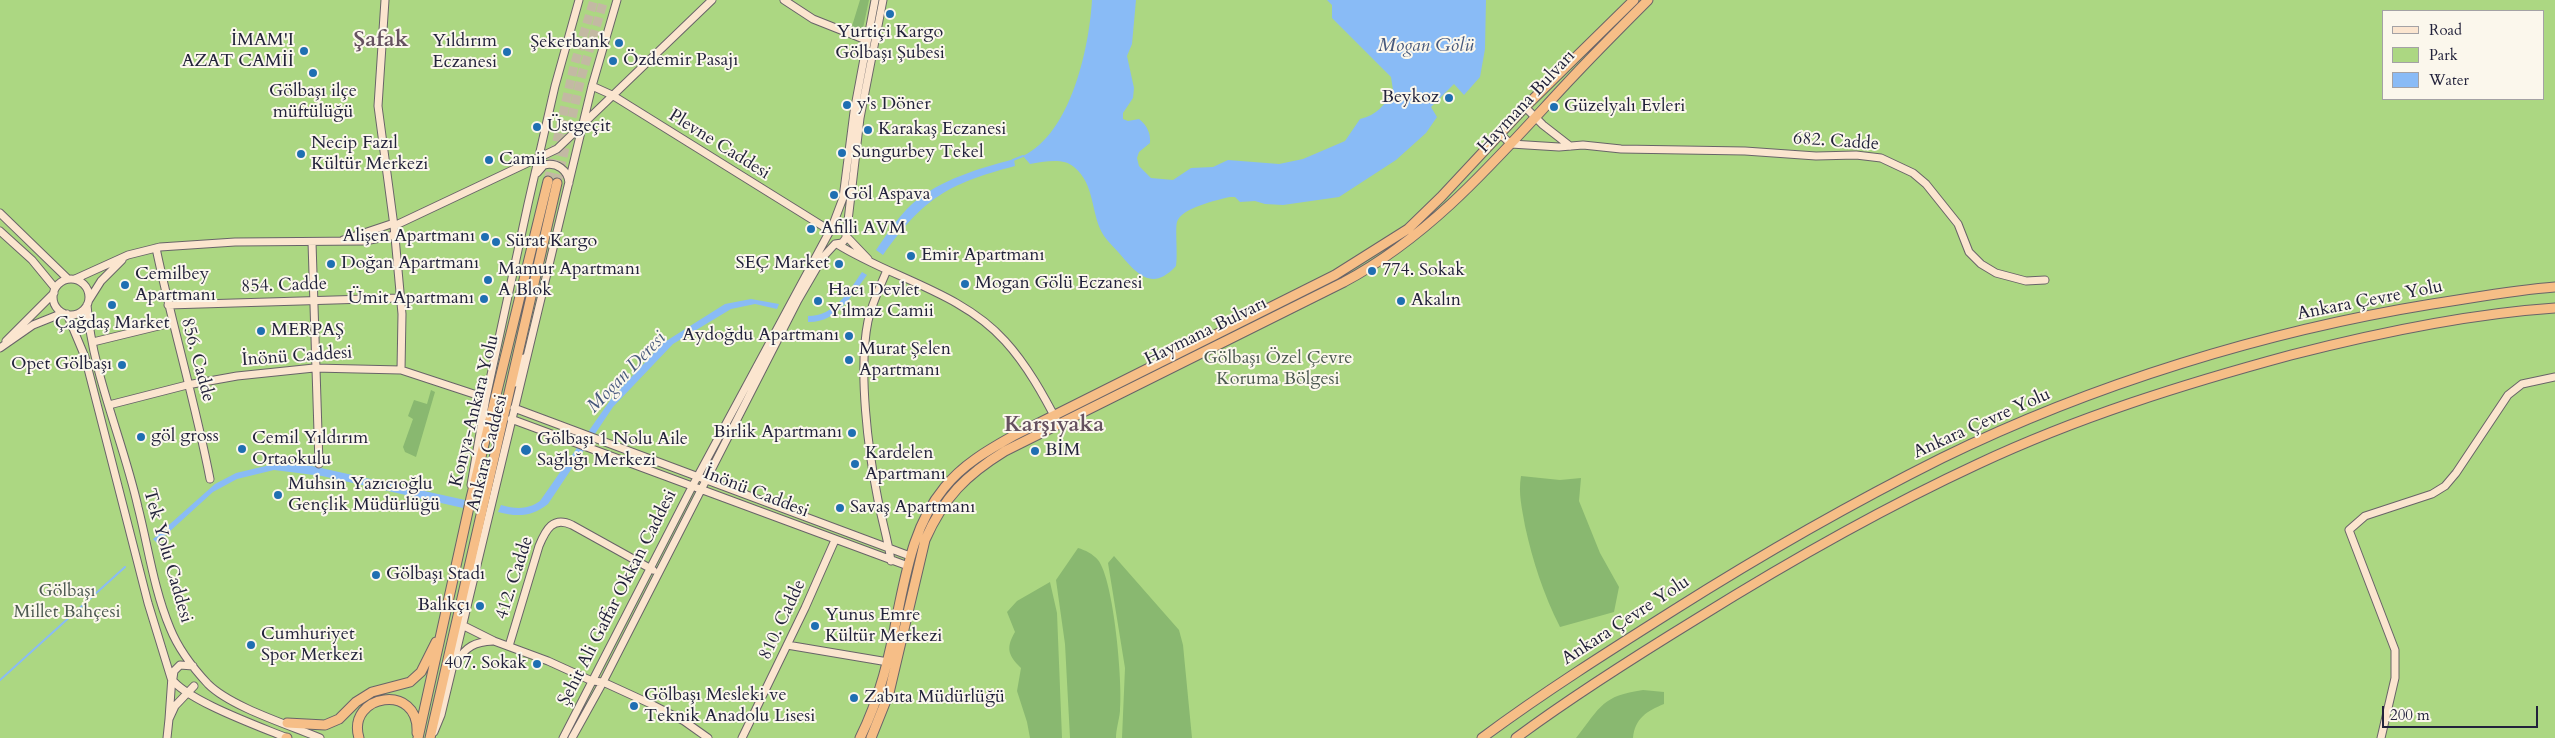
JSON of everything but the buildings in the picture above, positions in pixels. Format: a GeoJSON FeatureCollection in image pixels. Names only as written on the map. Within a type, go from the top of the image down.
{"type":"FeatureCollection","features":[{"type":"Feature","properties":{"kind":"highway","name":"Haymana Bulvarı"},"geometry":{"type":"LineString","coordinates":[[860,738],[875,705],[888,662],[909,561],[928,512],[950,480],[986,451],[1357,262],[1418,221],[1525,107],[1634,0]]}},
{"type":"Feature","properties":{"kind":"highway","name":"Haymana Bulvarı"},"geometry":{"type":"LineString","coordinates":[[871,738],[889,693],[919,557],[936,516],[958,486],[978,468],[1005,451],[1060,425],[1364,270],[1426,227],[1511,144],[1648,0]]}},
{"type":"Feature","properties":{"kind":"highway","name":"Konya-Ankara Yolu"},"geometry":{"type":"LineString","coordinates":[[417,738],[447,614],[471,498],[553,182],[510,408]]}},
{"type":"Feature","properties":{"kind":"highway","name":"Ankara Çevre Yolu"},"geometry":{"type":"LineString","coordinates":[[1482,738],[1624,640],[1743,566],[1868,496],[1944,457],[2046,412],[2139,378],[2333,322],[2482,296],[2555,287]]}},
{"type":"Feature","properties":{"kind":"highway","name":"Ankara Çevre Yolu"},"geometry":{"type":"LineString","coordinates":[[1516,738],[1637,656],[1808,552],[1980,463],[2052,432],[2145,398],[2214,376],[2337,343],[2422,326],[2555,308]]}},
{"type":"Feature","properties":{"kind":"highway"},"geometry":{"type":"LineString","coordinates":[[431,738],[510,408]]}},
{"type":"Feature","properties":{"kind":"highway"},"geometry":{"type":"LineString","coordinates":[[286,723],[318,726],[332,723],[367,694],[401,685],[416,678],[426,665],[447,614]]}},
{"type":"Feature","properties":{"kind":"highway"},"geometry":{"type":"LineString","coordinates":[[359,738],[357,725],[364,710],[372,703],[388,699],[400,702],[410,709],[416,719],[417,738]]}},
{"type":"Feature","properties":{"kind":"street"},"geometry":{"type":"LineString","coordinates":[[385,0],[378,106],[395,235],[400,298],[401,370]]}},
{"type":"Feature","properties":{"kind":"street","name":"Ankara Caddesi"},"geometry":{"type":"LineString","coordinates":[[471,498],[471,482],[486,398],[562,57],[579,0]]}},
{"type":"Feature","properties":{"kind":"street"},"geometry":{"type":"LineString","coordinates":[[570,186],[592,86],[617,0]]}},
{"type":"Feature","properties":{"kind":"street"},"geometry":{"type":"LineString","coordinates":[[343,240],[394,225],[521,168],[561,146],[712,0]]}},
{"type":"Feature","properties":{"kind":"street"},"geometry":{"type":"LineString","coordinates":[[784,0],[813,20],[866,40]]}},
{"type":"Feature","properties":{"kind":"street","name":"Şehit Ali Gaffar Okkan Caddesi"},"geometry":{"type":"LineString","coordinates":[[563,738],[592,681],[701,488],[702,478],[829,231],[843,198],[854,112],[875,0]]}},
{"type":"Feature","properties":{"kind":"street"},"geometry":{"type":"LineString","coordinates":[[846,236],[860,118],[883,0]]}},
{"type":"Feature","properties":{"kind":"street","name":"Plevne Caddesi"},"geometry":{"type":"LineString","coordinates":[[592,86],[612,95],[717,163],[829,231]]}},
{"type":"Feature","properties":{"kind":"street"},"geometry":{"type":"LineString","coordinates":[[1525,107],[1571,146]]}},
{"type":"Feature","properties":{"kind":"street"},"geometry":{"type":"LineString","coordinates":[[1500,134],[1511,144]]}},
{"type":"Feature","properties":{"kind":"street"},"geometry":{"type":"LineString","coordinates":[[544,136],[547,146],[554,148],[561,146]]}},
{"type":"Feature","properties":{"kind":"street","name":"682. Cadde"},"geometry":{"type":"LineString","coordinates":[[1511,144],[1745,151],[1816,156],[1856,155],[1881,158],[1913,173],[1926,184],[1958,224],[1969,252],[1981,264],[1996,273],[2026,281],[2045,280]]}},
{"type":"Feature","properties":{"kind":"street"},"geometry":{"type":"LineString","coordinates":[[521,168],[530,168],[535,176],[542,167],[553,164],[567,173],[570,186]]}},
{"type":"Feature","properties":{"kind":"street","name":"Ankara Caddesi"},"geometry":{"type":"LineString","coordinates":[[431,738],[441,716],[512,418],[510,408],[538,321],[570,186]]}},
{"type":"Feature","properties":{"kind":"street"},"geometry":{"type":"LineString","coordinates":[[0,213],[72,279],[87,289],[88,302]]}},
{"type":"Feature","properties":{"kind":"street"},"geometry":{"type":"LineString","coordinates":[[870,262],[846,236],[841,226],[829,231],[830,242],[836,244],[870,262],[961,306],[998,333],[1020,360],[1060,425]]}},
{"type":"Feature","properties":{"kind":"street"},"geometry":{"type":"LineString","coordinates":[[0,231],[32,260],[54,291],[56,307],[65,314]]}},
{"type":"Feature","properties":{"kind":"street"},"geometry":{"type":"LineString","coordinates":[[2,347],[14,331],[54,291],[72,279],[128,255],[156,248],[234,242],[365,241],[395,235]]}},
{"type":"Feature","properties":{"kind":"street","name":"Şehit Ali Gaffar Okkan Caddesi"},"geometry":{"type":"LineString","coordinates":[[572,738],[603,682],[694,485],[702,478],[823,257],[836,244],[844,242],[846,236]]}},
{"type":"Feature","properties":{"kind":"street"},"geometry":{"type":"LineString","coordinates":[[312,242],[318,464]]}},
{"type":"Feature","properties":{"kind":"street","name":"856. Cadde"},"geometry":{"type":"LineString","coordinates":[[156,248],[171,323],[200,426],[210,479]]}},
{"type":"Feature","properties":{"kind":"street"},"geometry":{"type":"LineString","coordinates":[[2,347],[33,325],[65,314],[81,312],[101,280],[128,255]]}},
{"type":"Feature","properties":{"kind":"street"},"geometry":{"type":"LineString","coordinates":[[887,270],[870,315],[865,349],[866,406],[871,448],[878,498],[891,561]]}},
{"type":"Feature","properties":{"kind":"street","name":"854. Cadde"},"geometry":{"type":"LineString","coordinates":[[168,305],[400,298]]}},
{"type":"Feature","properties":{"kind":"street","name":"Tek Yolu Caddesi"},"geometry":{"type":"LineString","coordinates":[[88,302],[93,342],[109,405],[138,507],[144,538],[166,617],[176,640],[195,668],[210,685],[226,698],[320,738]]}},
{"type":"Feature","properties":{"kind":"street","name":"Tek Yolu Caddesi"},"geometry":{"type":"LineString","coordinates":[[65,314],[85,357],[148,602],[177,683]]}},
{"type":"Feature","properties":{"kind":"street"},"geometry":{"type":"LineString","coordinates":[[93,342],[171,323]]}},
{"type":"Feature","properties":{"kind":"street","name":"İnönü Caddesi"},"geometry":{"type":"LineString","coordinates":[[109,405],[187,385],[257,373],[314,368],[401,370],[486,398]]}},
{"type":"Feature","properties":{"kind":"street"},"geometry":{"type":"LineString","coordinates":[[2381,738],[2395,678],[2395,650],[2349,530],[2365,516],[2432,494],[2445,486],[2456,473],[2508,395],[2522,384],[2555,377]]}},
{"type":"Feature","properties":{"kind":"street"},"geometry":{"type":"LineString","coordinates":[[510,408],[601,439],[889,549],[909,561]]}},
{"type":"Feature","properties":{"kind":"street","name":"İnönü Caddesi"},"geometry":{"type":"LineString","coordinates":[[512,418],[694,485],[891,561],[909,561]]}},
{"type":"Feature","properties":{"kind":"street"},"geometry":{"type":"LineString","coordinates":[[574,441],[579,431]]}},
{"type":"Feature","properties":{"kind":"street"},"geometry":{"type":"LineString","coordinates":[[596,449],[601,439]]}},
{"type":"Feature","properties":{"kind":"street","name":"412. Cadde"},"geometry":{"type":"LineString","coordinates":[[509,646],[539,546],[545,532],[554,522],[560,521],[572,525],[654,571]]}},
{"type":"Feature","properties":{"kind":"street","name":"810. Cadde"},"geometry":{"type":"LineString","coordinates":[[742,738],[788,645],[835,540]]}},
{"type":"Feature","properties":{"kind":"street"},"geometry":{"type":"LineString","coordinates":[[462,625],[494,641],[592,681],[603,682],[684,721],[708,738]]}},
{"type":"Feature","properties":{"kind":"street"},"geometry":{"type":"LineString","coordinates":[[452,670],[468,647],[477,642],[494,641]]}},
{"type":"Feature","properties":{"kind":"street"},"geometry":{"type":"LineString","coordinates":[[788,645],[888,662]]}},
{"type":"Feature","properties":{"kind":"street"},"geometry":{"type":"LineString","coordinates":[[167,738],[168,719],[177,683],[182,665],[195,668],[198,678],[194,686],[188,688],[177,683]]}},
{"type":"Feature","properties":{"kind":"street"},"geometry":{"type":"LineString","coordinates":[[168,719],[177,683]]}},
{"type":"Feature","properties":{"kind":"street"},"geometry":{"type":"LineString","coordinates":[[177,683],[287,738]]}},
{"type":"Feature","properties":{"kind":"green space","name":"Gölbaşı Özel Çevre Koruma Bölgesi"},"geometry":{"type":"Polygon","coordinates":[[[0,0],[2555,0],[2555,738],[0,738],[0,0]]]}},
{"type":"Feature","properties":{"kind":"green space"},"geometry":{"type":"Polygon","coordinates":[[[860,0],[869,0],[862,33],[854,34],[838,27],[839,24],[852,26],[860,0]]]}},
{"type":"Feature","properties":{"kind":"green space"},"geometry":{"type":"Polygon","coordinates":[[[431,390],[435,392],[416,457],[405,452],[403,447],[413,419],[408,416],[414,400],[427,404],[431,390]]]}},
{"type":"Feature","properties":{"kind":"green space"},"geometry":{"type":"Polygon","coordinates":[[[1521,476],[1560,480],[1581,478],[1579,501],[1600,553],[1619,587],[1614,612],[1560,627],[1544,590],[1528,539],[1521,501],[1521,476]]]}},
{"type":"Feature","properties":{"kind":"green space"},"geometry":{"type":"Polygon","coordinates":[[[1078,548],[1089,552],[1098,560],[1104,571],[1109,588],[1119,657],[1121,698],[1116,738],[1070,738],[1065,644],[1056,580],[1078,548]]]}},
{"type":"Feature","properties":{"kind":"green space"},"geometry":{"type":"Polygon","coordinates":[[[1114,556],[1179,630],[1183,645],[1192,738],[1122,738],[1125,668],[1108,563],[1114,556]]]}},
{"type":"Feature","properties":{"kind":"green space"},"geometry":{"type":"Polygon","coordinates":[[[1050,582],[1057,613],[1062,738],[1030,738],[1017,691],[1021,668],[1011,656],[1009,648],[1015,632],[1007,612],[1017,601],[1050,582]]]}},
{"type":"Feature","properties":{"kind":"green space"},"geometry":{"type":"Polygon","coordinates":[[[1643,690],[1664,692],[1664,704],[1652,709],[1639,720],[1633,738],[1576,738],[1597,710],[1610,699],[1629,692],[1643,690]]]}},
{"type":"Feature","properties":{"kind":"water","name":"Mogan Gölü"},"geometry":{"type":"Polygon","coordinates":[[[1092,0],[1136,0],[1132,44],[1127,56],[1134,88],[1133,98],[1123,113],[1123,119],[1128,121],[1139,119],[1148,130],[1150,143],[1139,152],[1137,158],[1139,166],[1151,178],[1173,180],[1191,168],[1213,167],[1228,160],[1279,164],[1303,159],[1345,141],[1360,119],[1380,109],[1393,90],[1391,77],[1332,18],[1332,5],[1327,0],[1486,0],[1485,49],[1480,77],[1464,95],[1454,84],[1431,107],[1437,117],[1426,133],[1396,160],[1339,197],[1283,205],[1265,204],[1255,201],[1240,202],[1235,197],[1230,197],[1192,209],[1180,217],[1177,222],[1176,266],[1160,278],[1152,279],[1145,277],[1132,268],[1104,236],[1096,218],[1086,182],[1074,167],[1059,161],[1030,164],[1023,156],[1040,145],[1054,129],[1065,109],[1082,65],[1092,0]]]}},
{"type":"Feature","properties":{"kind":"water"},"geometry":{"type":"Polygon","coordinates":[[[1014,159],[1015,166],[971,179],[939,196],[911,220],[883,255],[876,250],[902,214],[923,195],[960,176],[1014,159]]]}},
{"type":"Feature","properties":{"kind":"water"},"geometry":{"type":"Polygon","coordinates":[[[862,272],[867,275],[842,307],[827,318],[808,322],[808,316],[826,312],[840,302],[862,272]]]}},
{"type":"Feature","properties":{"kind":"water"},"geometry":{"type":"Polygon","coordinates":[[[751,299],[779,304],[777,309],[755,304],[731,309],[673,344],[613,407],[548,504],[530,514],[524,515],[498,512],[501,505],[521,508],[531,506],[540,501],[611,399],[663,343],[725,304],[751,299]]]}},
{"type":"Feature","properties":{"kind":"water"},"geometry":{"type":"Polygon","coordinates":[[[274,464],[312,466],[465,500],[463,508],[322,476],[274,470],[237,479],[213,492],[157,543],[153,539],[215,484],[236,473],[274,464]]]}},
{"type":"Feature","properties":{"kind":"waterway","name":"Mogan Deresi"},"geometry":{"type":"LineString","coordinates":[[1013,160],[1023,156]]}},
{"type":"Feature","properties":{"kind":"waterway","name":"Mogan Deresi"},"geometry":{"type":"LineString","coordinates":[[0,680],[125,567]]}},
{"type":"Feature","properties":{"kind":"tunnel"},"geometry":{"type":"LineString","coordinates":[[548,181],[574,66],[594,0]]}},
{"type":"Feature","properties":{"kind":"tunnel"},"geometry":{"type":"LineString","coordinates":[[557,183],[581,78],[604,0]]}},
{"type":"Feature","properties":{"kind":"place","name":"Yurtiçi Kargo Gölbaşı Şubesi"},"geometry":{"type":"Point","coordinates":[890,14]}},
{"type":"Feature","properties":{"kind":"place","name":"Şekerbank"},"geometry":{"type":"Point","coordinates":[619,43]}},
{"type":"Feature","properties":{"kind":"place","name":"İMAM'I AZAT CAMİİ"},"geometry":{"type":"Point","coordinates":[304,51]}},
{"type":"Feature","properties":{"kind":"place","name":"Yıldırım Eczanesi"},"geometry":{"type":"Point","coordinates":[507,52]}},
{"type":"Feature","properties":{"kind":"place","name":"Özdemir Pasajı"},"geometry":{"type":"Point","coordinates":[613,61]}},
{"type":"Feature","properties":{"kind":"place","name":"Gölbaşı ilçe müftülüğü"},"geometry":{"type":"Point","coordinates":[313,73]}},
{"type":"Feature","properties":{"kind":"place","name":"Beykoz"},"geometry":{"type":"Point","coordinates":[1449,98]}},
{"type":"Feature","properties":{"kind":"place","name":"y's Döner"},"geometry":{"type":"Point","coordinates":[847,105]}},
{"type":"Feature","properties":{"kind":"place","name":"Güzelyalı Evleri"},"geometry":{"type":"Point","coordinates":[1554,107]}},
{"type":"Feature","properties":{"kind":"place","name":"Üstgeçit"},"geometry":{"type":"Point","coordinates":[537,127]}},
{"type":"Feature","properties":{"kind":"place","name":"Karakaş Eczanesi"},"geometry":{"type":"Point","coordinates":[868,130]}},
{"type":"Feature","properties":{"kind":"place","name":"Sungurbey Tekel"},"geometry":{"type":"Point","coordinates":[842,153]}},
{"type":"Feature","properties":{"kind":"place","name":"Necip Fazıl Kültür Merkezi"},"geometry":{"type":"Point","coordinates":[301,154]}},
{"type":"Feature","properties":{"kind":"place","name":"Camii"},"geometry":{"type":"Point","coordinates":[489,160]}},
{"type":"Feature","properties":{"kind":"place","name":"Göl Aspava"},"geometry":{"type":"Point","coordinates":[834,195]}},
{"type":"Feature","properties":{"kind":"place","name":"Afilli AVM"},"geometry":{"type":"Point","coordinates":[811,229]}},
{"type":"Feature","properties":{"kind":"place","name":"Alişen Apartmanı"},"geometry":{"type":"Point","coordinates":[485,237]}},
{"type":"Feature","properties":{"kind":"place","name":"Sürat Kargo"},"geometry":{"type":"Point","coordinates":[496,242]}},
{"type":"Feature","properties":{"kind":"place","name":"Emir Apartmanı"},"geometry":{"type":"Point","coordinates":[911,256]}},
{"type":"Feature","properties":{"kind":"place","name":"Doğan Apartmanı"},"geometry":{"type":"Point","coordinates":[331,264]}},
{"type":"Feature","properties":{"kind":"place","name":"SEÇ Market"},"geometry":{"type":"Point","coordinates":[839,264]}},
{"type":"Feature","properties":{"kind":"place","name":"774. Sokak"},"geometry":{"type":"Point","coordinates":[1372,271]}},
{"type":"Feature","properties":{"kind":"place","name":"Mamur Apartmanı A Blok"},"geometry":{"type":"Point","coordinates":[488,280]}},
{"type":"Feature","properties":{"kind":"place","name":"Mogan Gölü Eczanesi"},"geometry":{"type":"Point","coordinates":[965,284]}},
{"type":"Feature","properties":{"kind":"place","name":"Cemilbey Apartmanı"},"geometry":{"type":"Point","coordinates":[125,285]}},
{"type":"Feature","properties":{"kind":"place","name":"Ümit Apartmanı"},"geometry":{"type":"Point","coordinates":[484,299]}},
{"type":"Feature","properties":{"kind":"place","name":"Hacı Devlet Yılmaz Camii"},"geometry":{"type":"Point","coordinates":[818,301]}},
{"type":"Feature","properties":{"kind":"place","name":"Akalın"},"geometry":{"type":"Point","coordinates":[1401,301]}},
{"type":"Feature","properties":{"kind":"place","name":"Çağdaş Market"},"geometry":{"type":"Point","coordinates":[112,305]}},
{"type":"Feature","properties":{"kind":"place","name":"MERPAŞ"},"geometry":{"type":"Point","coordinates":[261,331]}},
{"type":"Feature","properties":{"kind":"place","name":"Aydoğdu Apartmanı"},"geometry":{"type":"Point","coordinates":[849,336]}},
{"type":"Feature","properties":{"kind":"place","name":"Murat Şelen Apartmanı"},"geometry":{"type":"Point","coordinates":[849,360]}},
{"type":"Feature","properties":{"kind":"place","name":"Opet Gölbaşı"},"geometry":{"type":"Point","coordinates":[122,365]}},
{"type":"Feature","properties":{"kind":"place","name":"Birlik Apartmanı"},"geometry":{"type":"Point","coordinates":[852,433]}},
{"type":"Feature","properties":{"kind":"place","name":"göl gross"},"geometry":{"type":"Point","coordinates":[141,437]}},
{"type":"Feature","properties":{"kind":"place","name":"Cemil Yıldırım Ortaokulu"},"geometry":{"type":"Point","coordinates":[242,449]}},
{"type":"Feature","properties":{"kind":"place","name":"Gölbaşı 1 Nolu Aile Sağlığı Merkezi"},"geometry":{"type":"Point","coordinates":[526,450]}},
{"type":"Feature","properties":{"kind":"place","name":"BİM"},"geometry":{"type":"Point","coordinates":[1035,451]}},
{"type":"Feature","properties":{"kind":"place","name":"Kardelen Apartmanı"},"geometry":{"type":"Point","coordinates":[855,464]}},
{"type":"Feature","properties":{"kind":"place","name":"Muhsin Yazıcıoğlu Gençlik Müdürlüğü"},"geometry":{"type":"Point","coordinates":[278,495]}},
{"type":"Feature","properties":{"kind":"place","name":"Savaş Apartmanı"},"geometry":{"type":"Point","coordinates":[840,508]}},
{"type":"Feature","properties":{"kind":"place","name":"Gölbaşı Stadı"},"geometry":{"type":"Point","coordinates":[376,575]}},
{"type":"Feature","properties":{"kind":"place","name":"Balıkçı"},"geometry":{"type":"Point","coordinates":[480,606]}},
{"type":"Feature","properties":{"kind":"place","name":"Yunus Emre Kültür Merkezi"},"geometry":{"type":"Point","coordinates":[815,626]}},
{"type":"Feature","properties":{"kind":"place","name":"Cumhuriyet Spor Merkezi"},"geometry":{"type":"Point","coordinates":[251,645]}},
{"type":"Feature","properties":{"kind":"place","name":"407. Sokak"},"geometry":{"type":"Point","coordinates":[537,664]}},
{"type":"Feature","properties":{"kind":"place","name":"Zabıta Müdürlüğü"},"geometry":{"type":"Point","coordinates":[854,698]}},
{"type":"Feature","properties":{"kind":"place","name":"Gölbaşı Mesleki ve Teknik Anadolu Lisesi"},"geometry":{"type":"Point","coordinates":[634,706]}},
{"type":"Feature","properties":{"kind":"district","name":"Şafak"},"geometry":{"type":"Point","coordinates":[381,41]}},
{"type":"Feature","properties":{"kind":"district","name":"Karşıyaka"},"geometry":{"type":"Point","coordinates":[1054,426]}},
{"type":"Feature","properties":{"kind":"park label","name":"Gölbaşı Millet Bahçesi"},"geometry":{"type":"Point","coordinates":[67,602]}}]}
